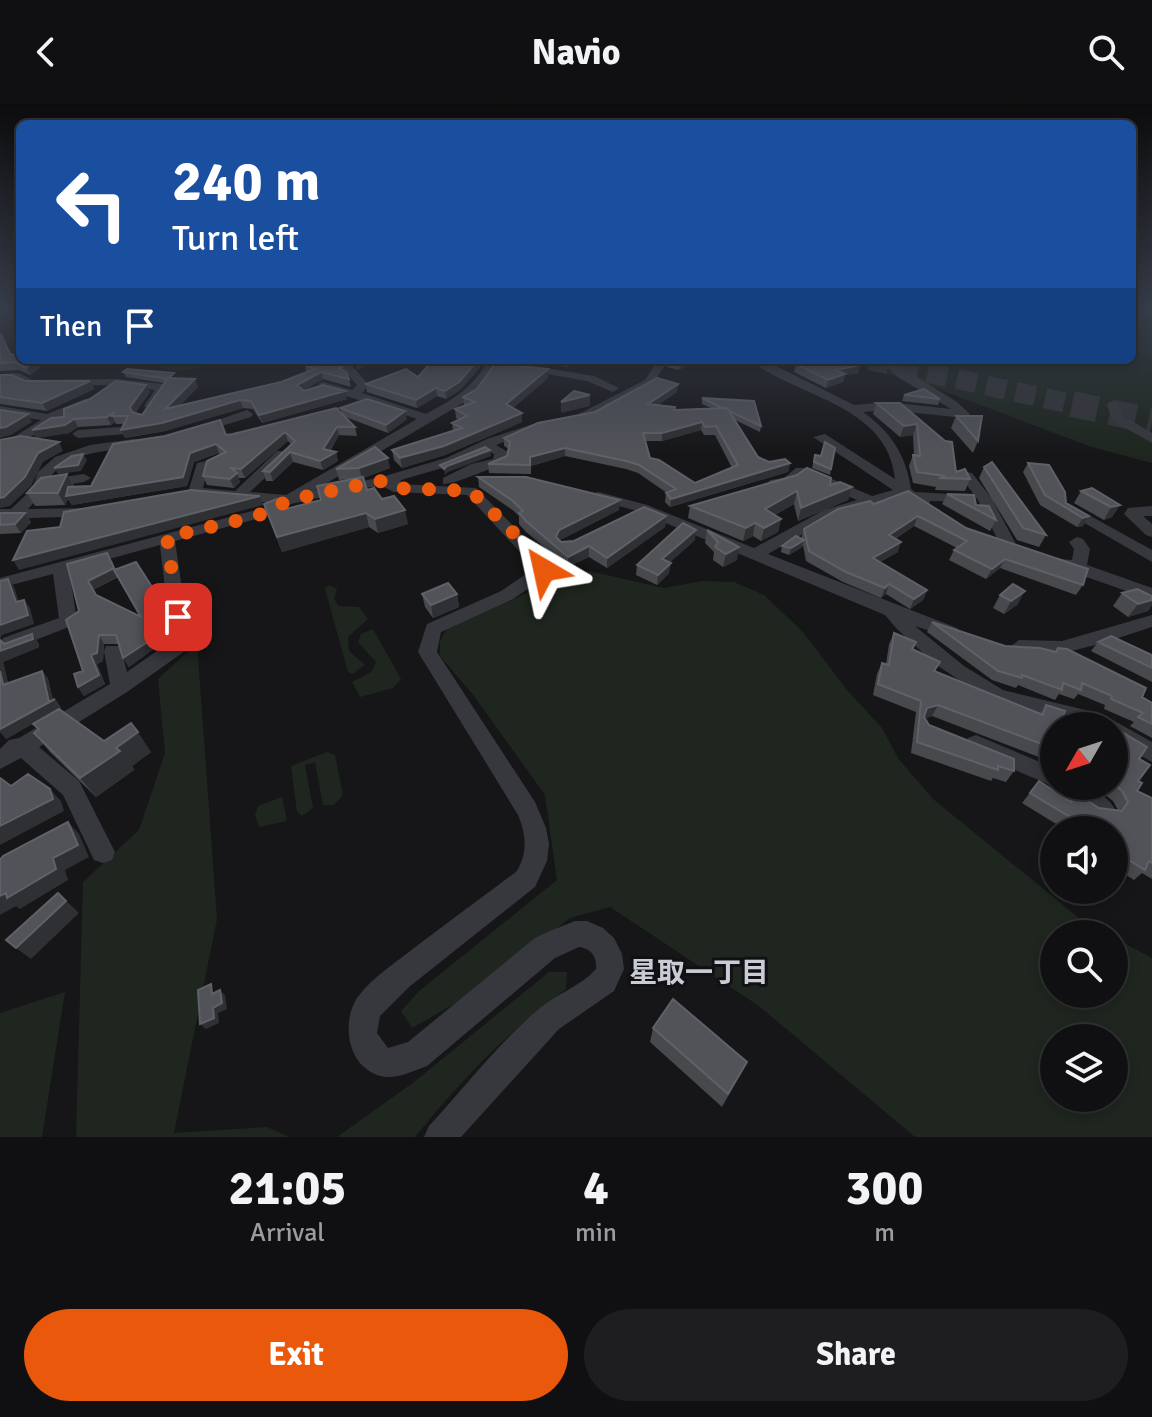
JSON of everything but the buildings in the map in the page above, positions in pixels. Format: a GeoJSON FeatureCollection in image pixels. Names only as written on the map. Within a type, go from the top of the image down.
{"type":"FeatureCollection","features":[{"type":"Feature","properties":{"kind":"street"},"geometry":{"type":"LineString","coordinates":[[0,583],[257,516],[290,500],[340,467],[471,393],[496,364]]}},
{"type":"Feature","properties":{"kind":"street"},"geometry":{"type":"LineString","coordinates":[[503,364],[590,378],[613,388]]}},
{"type":"Feature","properties":{"kind":"street"},"geometry":{"type":"LineString","coordinates":[[174,494],[240,494],[290,500],[383,481],[451,461],[534,425],[589,415],[649,382],[660,364]]}},
{"type":"Feature","properties":{"kind":"street"},"geometry":{"type":"LineString","coordinates":[[763,364],[853,409],[898,454],[908,494]]}},
{"type":"Feature","properties":{"kind":"street"},"geometry":{"type":"LineString","coordinates":[[853,409],[879,406],[958,416],[965,413],[896,373],[888,364]]}},
{"type":"Feature","properties":{"kind":"street"},"geometry":{"type":"LineString","coordinates":[[774,370],[794,367]]}},
{"type":"Feature","properties":{"kind":"street"},"geometry":{"type":"LineString","coordinates":[[333,370],[364,388],[361,397],[339,409]]}},
{"type":"Feature","properties":{"kind":"street"},"geometry":{"type":"LineString","coordinates":[[0,377],[19,376],[29,383],[117,382],[163,387],[112,446]]}},
{"type":"Feature","properties":{"kind":"street"},"geometry":{"type":"LineString","coordinates":[[54,396],[74,381]]}},
{"type":"Feature","properties":{"kind":"street"},"geometry":{"type":"LineString","coordinates":[[0,444],[16,441],[117,382]]}},
{"type":"Feature","properties":{"kind":"street"},"geometry":{"type":"LineString","coordinates":[[0,408],[29,383]]}},
{"type":"Feature","properties":{"kind":"street"},"geometry":{"type":"LineString","coordinates":[[308,392],[324,385],[427,418]]}},
{"type":"Feature","properties":{"kind":"street"},"geometry":{"type":"LineString","coordinates":[[860,393],[879,406]]}},
{"type":"Feature","properties":{"kind":"street"},"geometry":{"type":"LineString","coordinates":[[1113,405],[1117,418],[1152,439]]}},
{"type":"Feature","properties":{"kind":"street"},"geometry":{"type":"LineString","coordinates":[[0,408],[69,421]]}},
{"type":"Feature","properties":{"kind":"street"},"geometry":{"type":"LineString","coordinates":[[190,428],[247,414]]}},
{"type":"Feature","properties":{"kind":"street"},"geometry":{"type":"LineString","coordinates":[[229,420],[236,436]]}},
{"type":"Feature","properties":{"kind":"street"},"geometry":{"type":"LineString","coordinates":[[78,434],[132,425]]}},
{"type":"Feature","properties":{"kind":"street"},"geometry":{"type":"LineString","coordinates":[[820,437],[942,516]]}},
{"type":"Feature","properties":{"kind":"street"},"geometry":{"type":"LineString","coordinates":[[42,484],[43,475],[60,460],[90,449],[156,441]]}},
{"type":"Feature","properties":{"kind":"street"},"geometry":{"type":"LineString","coordinates":[[448,481],[476,467],[500,461],[501,452],[485,445]]}},
{"type":"Feature","properties":{"kind":"street"},"geometry":{"type":"LineString","coordinates":[[240,494],[288,448]]}},
{"type":"Feature","properties":{"kind":"street"},"geometry":{"type":"LineString","coordinates":[[340,467],[343,450]]}},
{"type":"Feature","properties":{"kind":"street"},"geometry":{"type":"LineString","coordinates":[[195,492],[202,466],[220,460]]}},
{"type":"Feature","properties":{"kind":"street"},"geometry":{"type":"LineString","coordinates":[[765,485],[788,482],[801,471],[871,501]]}},
{"type":"Feature","properties":{"kind":"street"},"geometry":{"type":"LineString","coordinates":[[967,476],[985,499],[1010,548]]}},
{"type":"Feature","properties":{"kind":"street"},"geometry":{"type":"LineString","coordinates":[[8,514],[42,484],[84,478]]}},
{"type":"Feature","properties":{"kind":"street"},"geometry":{"type":"LineString","coordinates":[[383,481],[493,479]]}},
{"type":"Feature","properties":{"kind":"street"},"geometry":{"type":"LineString","coordinates":[[383,481],[394,488],[471,491],[543,564],[544,570],[528,584],[433,628],[427,652],[527,809],[539,835],[537,861],[526,879],[399,977],[367,1009],[362,1034],[370,1052],[384,1064],[416,1055],[545,948],[563,938],[580,934],[593,938],[607,949],[612,963],[607,979],[551,1017],[440,1137]]}},
{"type":"Feature","properties":{"kind":"street"},"geometry":{"type":"LineString","coordinates":[[583,492],[642,508],[890,610],[975,640]]}},
{"type":"Feature","properties":{"kind":"street"},"geometry":{"type":"LineString","coordinates":[[757,553],[802,526],[871,501],[908,494],[985,499]]}},
{"type":"Feature","properties":{"kind":"street"},"geometry":{"type":"LineString","coordinates":[[665,517],[693,507]]}},
{"type":"Feature","properties":{"kind":"street"},"geometry":{"type":"LineString","coordinates":[[1067,507],[1152,557]]}},
{"type":"Feature","properties":{"kind":"street"},"geometry":{"type":"LineString","coordinates":[[624,518],[642,508]]}},
{"type":"Feature","properties":{"kind":"street"},"geometry":{"type":"LineString","coordinates":[[8,514],[98,511],[96,528]]}},
{"type":"Feature","properties":{"kind":"street"},"geometry":{"type":"LineString","coordinates":[[1152,511],[1133,511],[1132,514],[1152,532]]}},
{"type":"Feature","properties":{"kind":"street"},"geometry":{"type":"LineString","coordinates":[[0,760],[25,748],[181,644],[167,537]]}},
{"type":"Feature","properties":{"kind":"street"},"geometry":{"type":"LineString","coordinates":[[980,537],[1152,594]]}},
{"type":"Feature","properties":{"kind":"street"},"geometry":{"type":"LineString","coordinates":[[1077,542],[1082,549],[1078,568]]}},
{"type":"Feature","properties":{"kind":"street"},"geometry":{"type":"LineString","coordinates":[[10,643],[68,621],[60,568]]}},
{"type":"Feature","properties":{"kind":"street"},"geometry":{"type":"LineString","coordinates":[[890,610],[973,682],[996,695],[1070,712]]}},
{"type":"Feature","properties":{"kind":"street"},"geometry":{"type":"LineString","coordinates":[[1000,646],[1062,648],[1151,622]]}},
{"type":"Feature","properties":{"kind":"street"},"geometry":{"type":"LineString","coordinates":[[1111,634],[1131,646]]}},
{"type":"Feature","properties":{"kind":"street"},"geometry":{"type":"LineString","coordinates":[[1062,648],[1088,661]]}},
{"type":"Feature","properties":{"kind":"street"},"geometry":{"type":"LineString","coordinates":[[113,651],[120,687]]}},
{"type":"Feature","properties":{"kind":"street"},"geometry":{"type":"LineString","coordinates":[[957,737],[1040,773]]}},
{"type":"Feature","properties":{"kind":"street"},"geometry":{"type":"LineString","coordinates":[[1128,739],[1152,753]]}},
{"type":"Feature","properties":{"kind":"street"},"geometry":{"type":"LineString","coordinates":[[0,747],[25,748],[71,788],[87,814],[103,852]]}},
{"type":"Feature","properties":{"kind":"street"},"geometry":{"type":"LineString","coordinates":[[1086,800],[1104,811]]}},
{"type":"Feature","properties":{"kind":"street"},"geometry":{"type":"LineString","coordinates":[[62,827],[87,814]]}},
{"type":"Feature","properties":{"kind":"shaded area"},"geometry":{"type":"Polygon","coordinates":[[[1136,357],[1152,357],[1152,463],[1091,447],[928,385],[855,364],[1136,364],[1136,357]]]}},
{"type":"Feature","properties":{"kind":"shaded area"},"geometry":{"type":"Polygon","coordinates":[[[143,364],[226,364],[177,371],[143,364]]]}},
{"type":"Feature","properties":{"kind":"shaded area"},"geometry":{"type":"Polygon","coordinates":[[[589,571],[664,588],[702,581],[734,582],[764,595],[803,632],[847,690],[882,728],[898,758],[933,799],[1040,886],[1040,904],[1062,904],[1082,920],[1040,920],[1040,1008],[1128,1008],[1128,945],[1152,958],[1152,1137],[915,1137],[759,1006],[610,907],[570,918],[470,995],[412,1028],[401,1011],[419,991],[557,880],[545,795],[474,696],[440,656],[440,641],[447,628],[569,575],[589,571]]]}},
{"type":"Feature","properties":{"kind":"shaded area"},"geometry":{"type":"Polygon","coordinates":[[[329,585],[337,589],[334,598],[338,606],[359,607],[368,619],[348,637],[349,651],[365,665],[352,674],[348,672],[325,589],[329,585]]]}},
{"type":"Feature","properties":{"kind":"shaded area"},"geometry":{"type":"Polygon","coordinates":[[[373,629],[401,679],[393,688],[360,697],[352,682],[371,672],[376,662],[358,642],[361,634],[373,629]]]}},
{"type":"Feature","properties":{"kind":"shaded area"},"geometry":{"type":"Polygon","coordinates":[[[197,643],[217,919],[174,1133],[267,1127],[289,1137],[76,1137],[83,882],[139,830],[165,753],[158,679],[197,643]]]}},
{"type":"Feature","properties":{"kind":"shaded area"},"geometry":{"type":"Polygon","coordinates":[[[327,752],[335,755],[343,795],[334,805],[323,805],[315,762],[305,765],[313,808],[302,816],[297,812],[291,766],[327,752]]]}},
{"type":"Feature","properties":{"kind":"shaded area"},"geometry":{"type":"Polygon","coordinates":[[[282,797],[287,821],[259,827],[255,815],[258,806],[282,797]]]}},
{"type":"Feature","properties":{"kind":"shaded area"},"geometry":{"type":"Polygon","coordinates":[[[549,972],[567,972],[566,989],[485,1058],[415,1137],[337,1137],[414,1082],[549,972]]]}},
{"type":"Feature","properties":{"kind":"shaded area"},"geometry":{"type":"Polygon","coordinates":[[[65,992],[42,1137],[0,1137],[0,1013],[65,992]]]}},
{"type":"Feature","properties":{"kind":"tunnel"},"geometry":{"type":"LineString","coordinates":[[887,364],[1081,406]]}},
{"type":"Feature","properties":{"kind":"tunnel"},"geometry":{"type":"LineString","coordinates":[[1072,404],[1152,421]]}},
{"type":"Feature","properties":{"kind":"district","name":"星取一丁目"},"geometry":{"type":"Point","coordinates":[699,973]}},
{"type":"Feature","properties":{"kind":"route"},"geometry":{"type":"LineString","coordinates":[[178,617],[167,537],[257,516],[290,500],[373,482],[383,481],[394,488],[471,491],[540,559],[544,570]]}}]}
